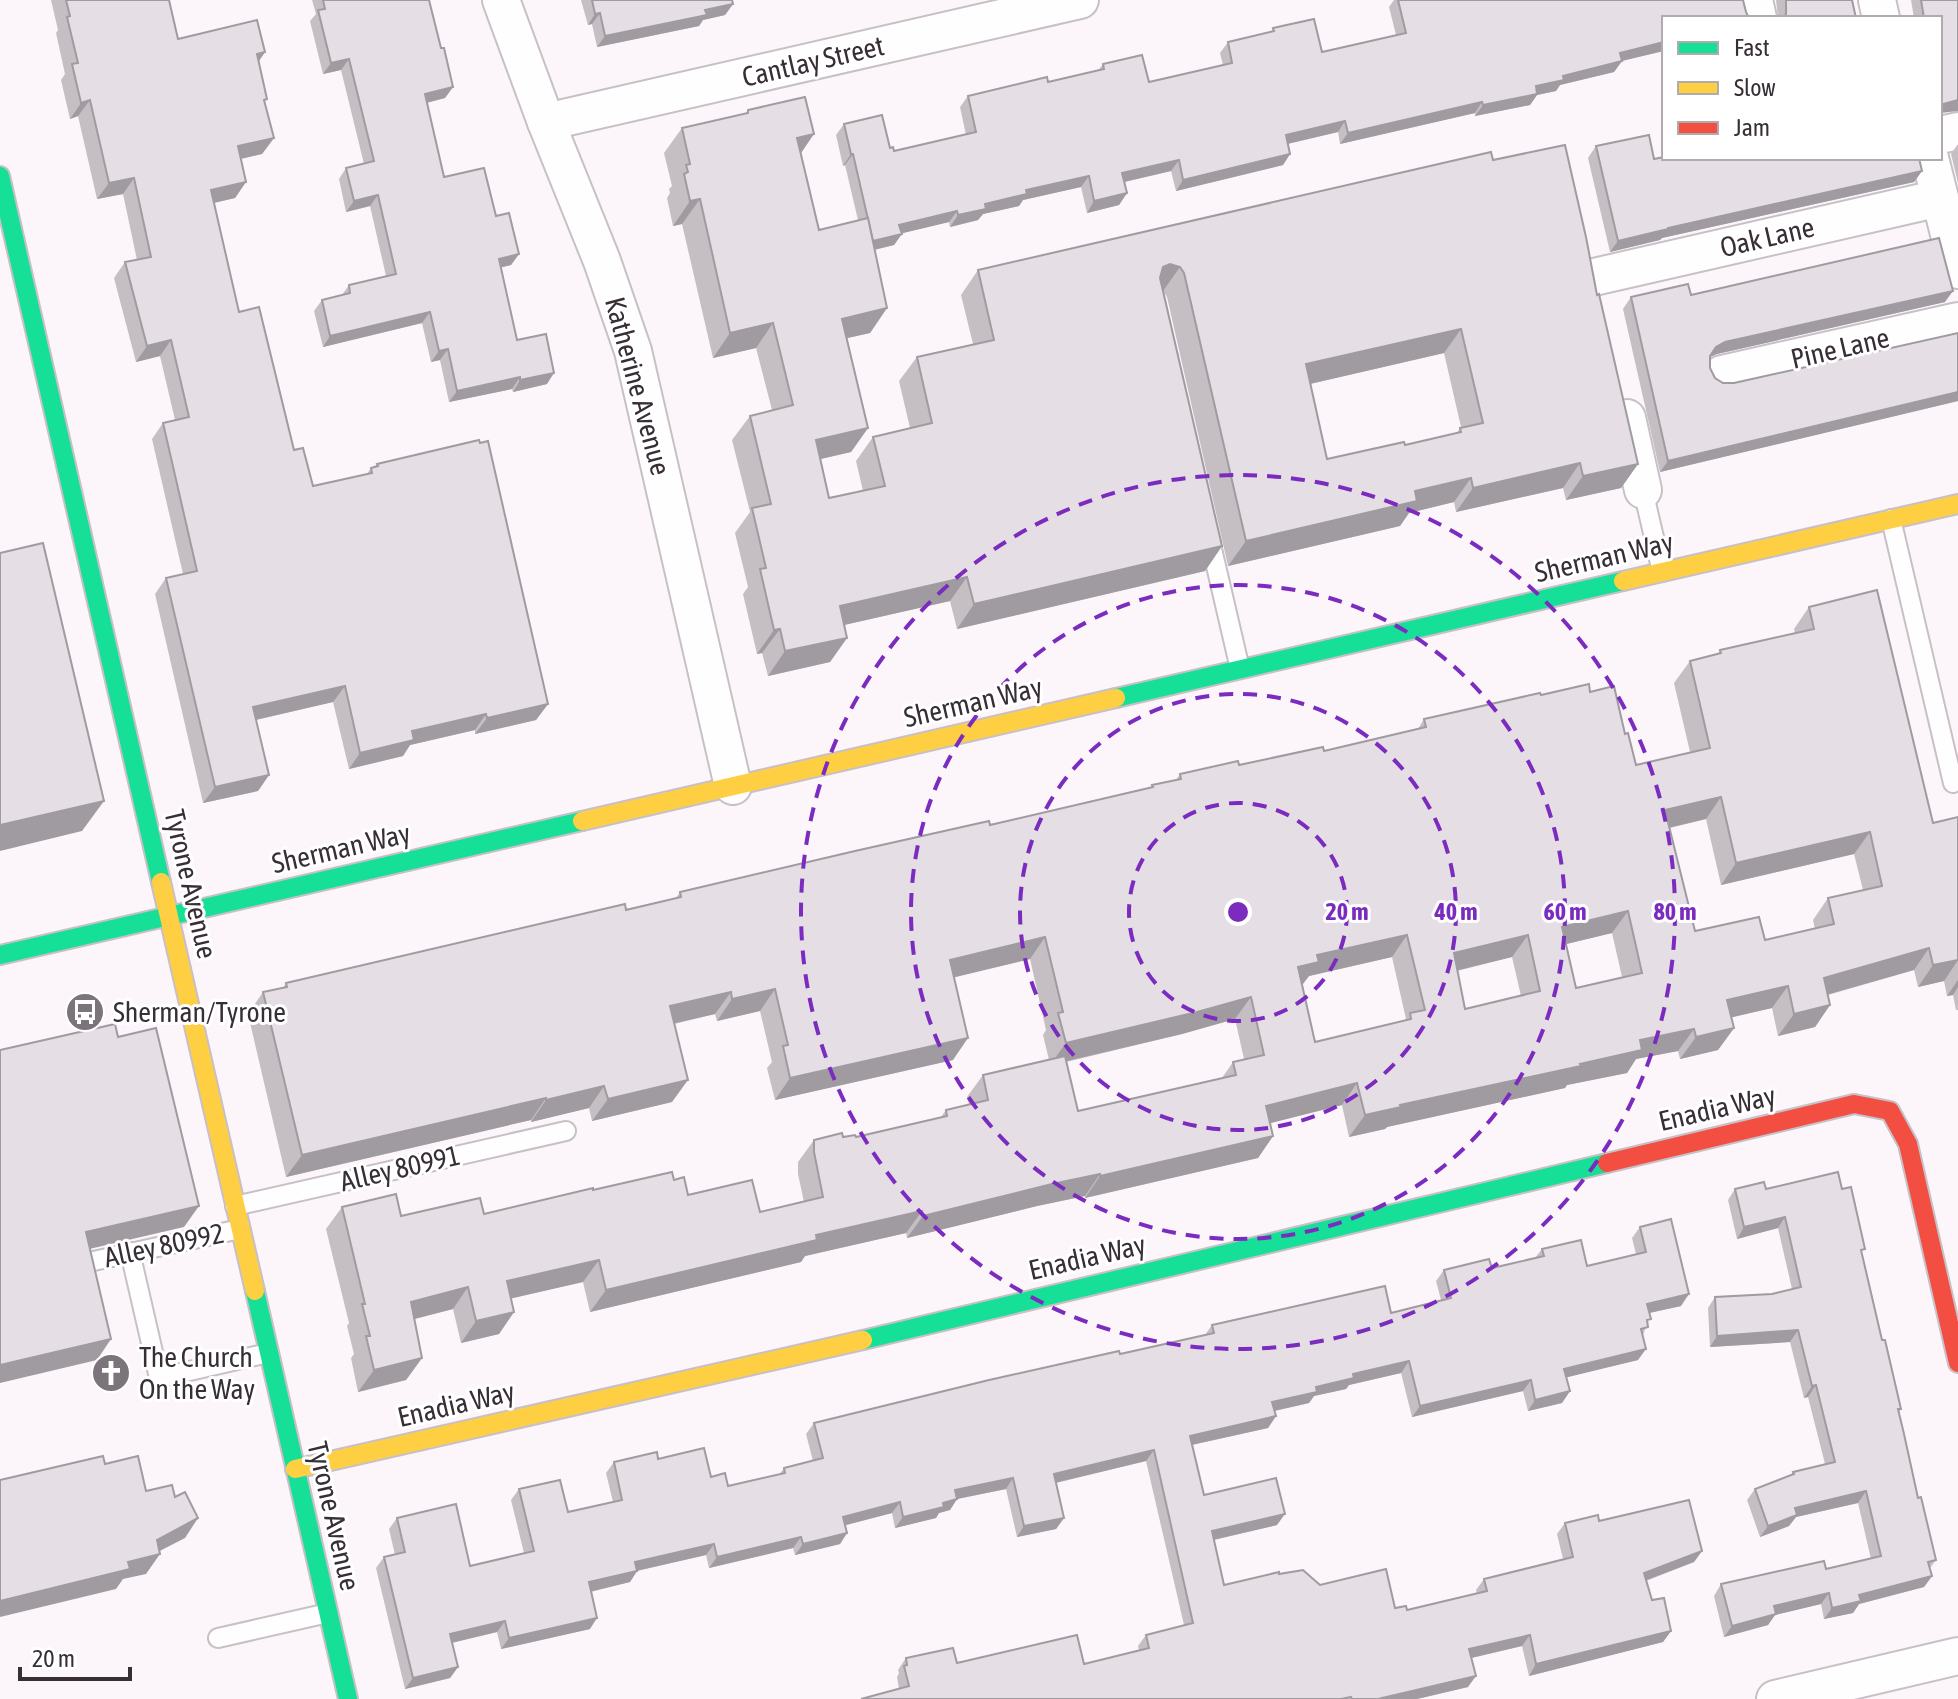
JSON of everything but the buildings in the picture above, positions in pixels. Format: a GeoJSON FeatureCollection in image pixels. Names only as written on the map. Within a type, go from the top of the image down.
{"type":"FeatureCollection","features":[{"type":"Feature","properties":{"kind":"street","name":"Katherine Avenue"},"geometry":{"type":"LineString","coordinates":[[501,0],[602,261],[633,351],[733,786]]}},
{"type":"Feature","properties":{"kind":"street","name":"Cantlay Street"},"geometry":{"type":"LineString","coordinates":[[546,122],[1080,0]]}},
{"type":"Feature","properties":{"kind":"street"},"geometry":{"type":"LineString","coordinates":[[1930,160],[1958,270]]}},
{"type":"Feature","properties":{"kind":"street","name":"Tyrone Avenue"},"geometry":{"type":"LineString","coordinates":[[0,176],[348,1699]]}},
{"type":"Feature","properties":{"kind":"street","name":"Oak Lane"},"geometry":{"type":"LineString","coordinates":[[1594,277],[1940,198]]}},
{"type":"Feature","properties":{"kind":"street","name":"Pine Lane"},"geometry":{"type":"LineString","coordinates":[[1722,374],[1958,321]]}},
{"type":"Feature","properties":{"kind":"street"},"geometry":{"type":"LineString","coordinates":[[1619,384],[1643,490]]}},
{"type":"Feature","properties":{"kind":"street","name":"Sherman Way"},"geometry":{"type":"LineString","coordinates":[[0,955],[1958,504]]}},
{"type":"Feature","properties":{"kind":"street","name":"Enadia Way"},"geometry":{"type":"LineString","coordinates":[[295,1469],[865,1339],[1854,1104],[1890,1111],[1908,1144],[1958,1363]]}},
{"type":"Feature","properties":{"kind":"street"},"geometry":{"type":"LineString","coordinates":[[1775,1699],[1958,1656]]}},
{"type":"Feature","properties":{"kind":"lane"},"geometry":{"type":"LineString","coordinates":[[1643,490],[1662,572]]}},
{"type":"Feature","properties":{"kind":"lane"},"geometry":{"type":"LineString","coordinates":[[1891,519],[1953,783]]}},
{"type":"Feature","properties":{"kind":"lane"},"geometry":{"type":"LineString","coordinates":[[1206,522],[1240,669]]}},
{"type":"Feature","properties":{"kind":"lane","name":"Alley 80991"},"geometry":{"type":"LineString","coordinates":[[235,1206],[566,1131]]}},
{"type":"Feature","properties":{"kind":"lane","name":"Alley 80992"},"geometry":{"type":"LineString","coordinates":[[89,1262],[240,1229]]}},
{"type":"Feature","properties":{"kind":"lane"},"geometry":{"type":"LineString","coordinates":[[130,1252],[159,1378],[268,1353]]}},
{"type":"Feature","properties":{"kind":"lane"},"geometry":{"type":"LineString","coordinates":[[218,1638],[328,1613]]}},
{"type":"Feature","properties":{"kind":"traffic: fast"},"geometry":{"type":"LineString","coordinates":[[0,176],[161,882]]}},
{"type":"Feature","properties":{"kind":"traffic: fast"},"geometry":{"type":"LineString","coordinates":[[1116,698],[1623,581]]}},
{"type":"Feature","properties":{"kind":"traffic: fast"},"geometry":{"type":"LineString","coordinates":[[0,955],[582,821]]}},
{"type":"Feature","properties":{"kind":"traffic: fast"},"geometry":{"type":"LineString","coordinates":[[863,1340],[1607,1163]]}},
{"type":"Feature","properties":{"kind":"traffic: fast"},"geometry":{"type":"LineString","coordinates":[[255,1291],[348,1699]]}},
{"type":"Feature","properties":{"kind":"traffic: slow"},"geometry":{"type":"LineString","coordinates":[[1623,581],[1958,504]]}},
{"type":"Feature","properties":{"kind":"traffic: slow"},"geometry":{"type":"LineString","coordinates":[[582,821],[1116,698]]}},
{"type":"Feature","properties":{"kind":"traffic: slow"},"geometry":{"type":"LineString","coordinates":[[161,882],[255,1291]]}},
{"type":"Feature","properties":{"kind":"traffic: slow"},"geometry":{"type":"LineString","coordinates":[[295,1469],[863,1340]]}},
{"type":"Feature","properties":{"kind":"traffic: jam"},"geometry":{"type":"LineString","coordinates":[[1607,1163],[1854,1104],[1890,1111],[1908,1144],[1958,1363]]}},
{"type":"Feature","properties":{"kind":"place","name":"Sherman/Tyrone"},"geometry":{"type":"Point","coordinates":[85,1012]}},
{"type":"Feature","properties":{"kind":"place","name":"The Church On the Way"},"geometry":{"type":"Point","coordinates":[111,1373]}}]}
